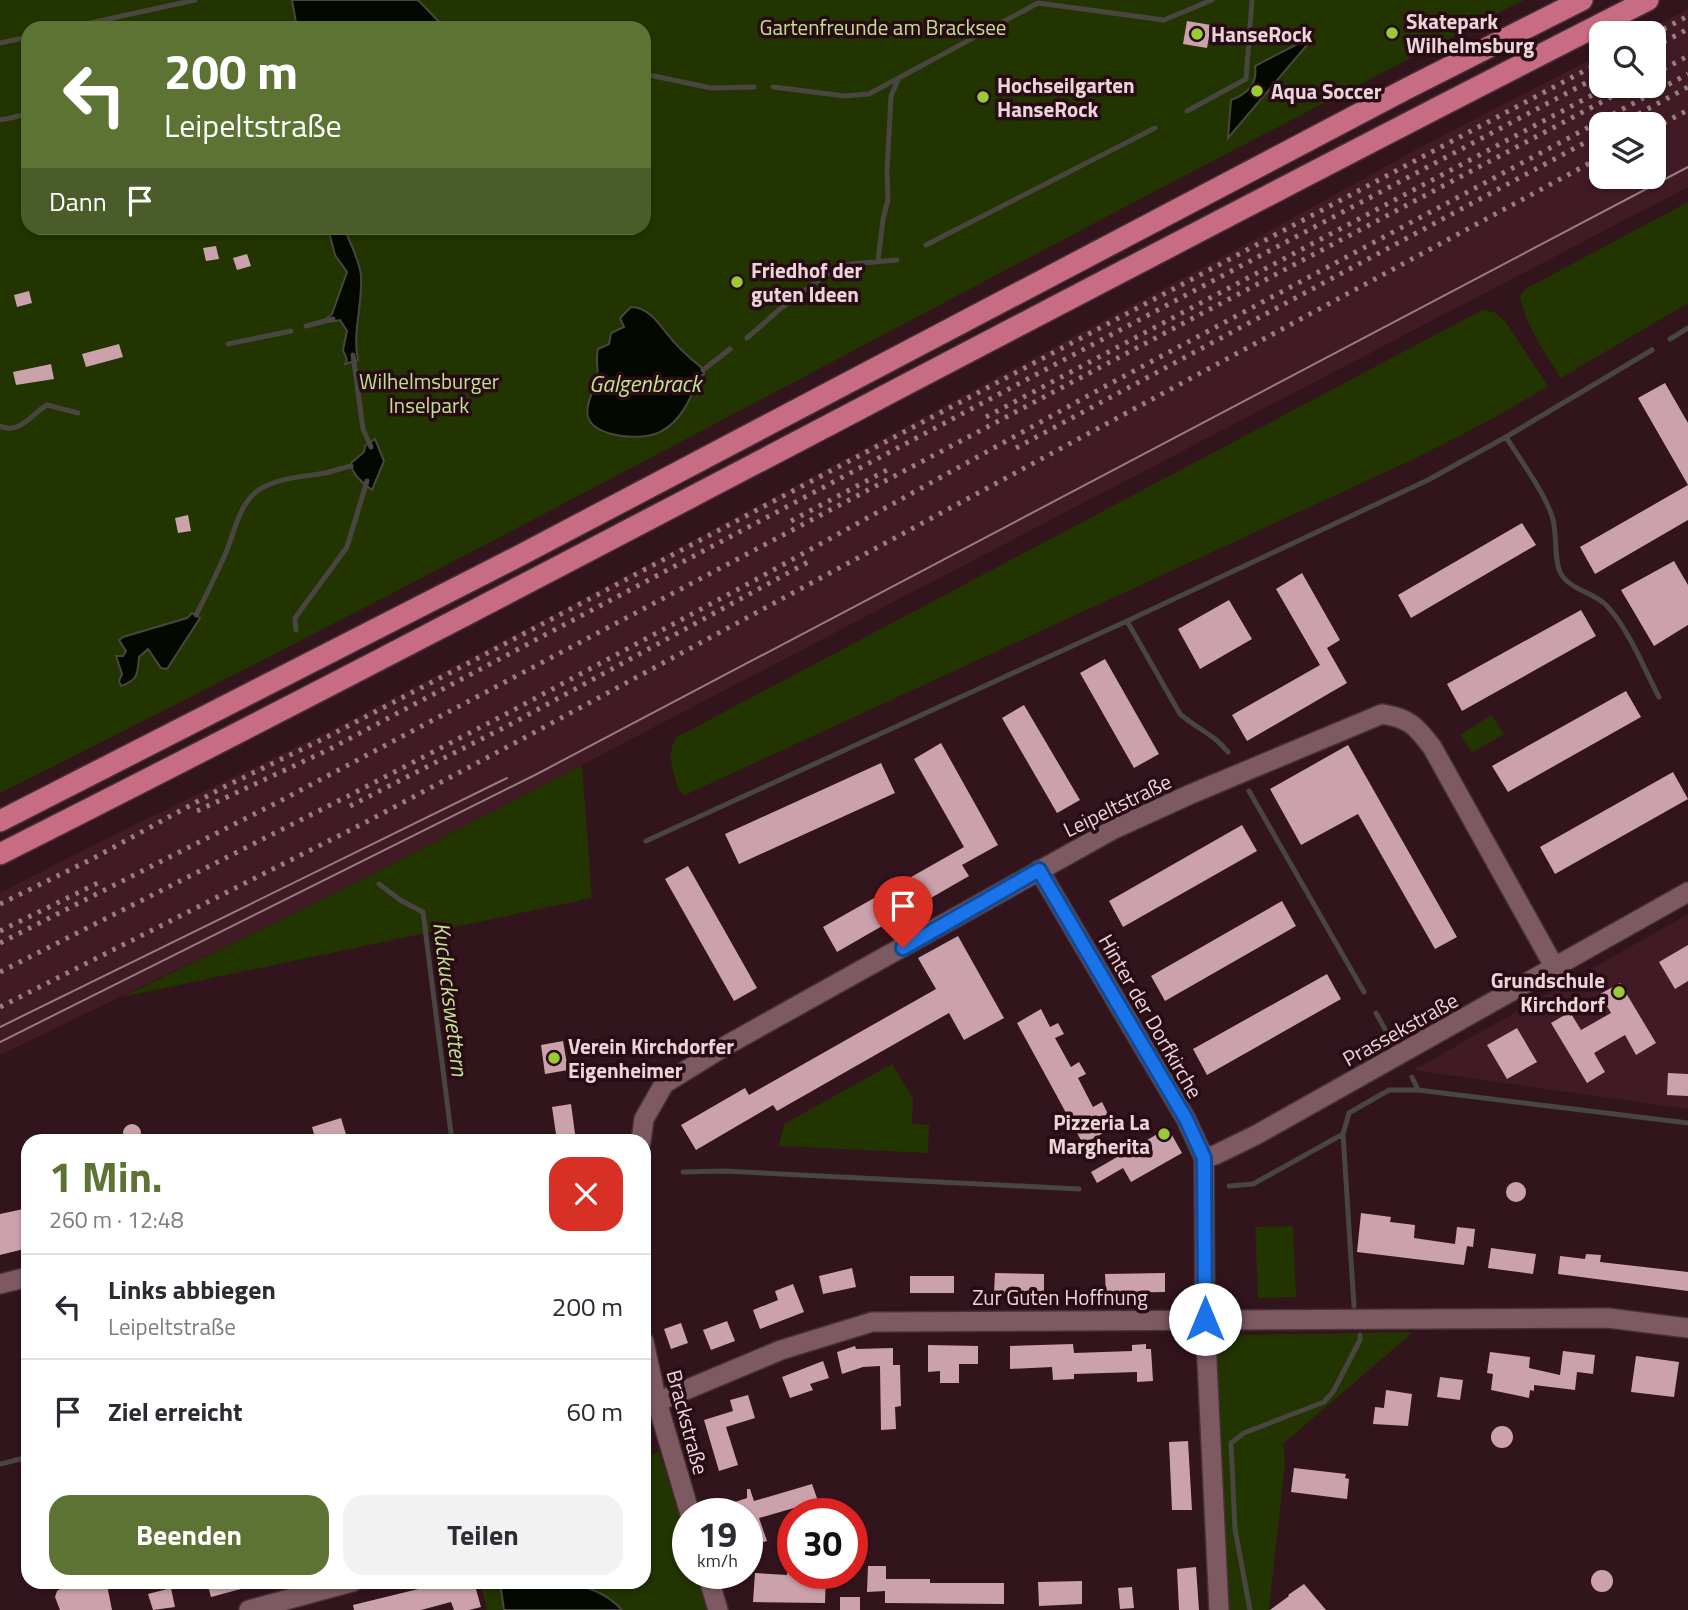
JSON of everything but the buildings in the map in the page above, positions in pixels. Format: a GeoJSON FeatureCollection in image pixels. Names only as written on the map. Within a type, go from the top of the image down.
{"type":"FeatureCollection","features":[{"type":"Feature","properties":{"kind":"highway"},"geometry":{"type":"LineString","coordinates":[[0,821],[527,551],[1406,89],[1582,0]]}},
{"type":"Feature","properties":{"kind":"highway"},"geometry":{"type":"LineString","coordinates":[[0,854],[853,413],[1438,106],[1648,0]]}},
{"type":"Feature","properties":{"kind":"street","name":"Leipeltstraße"},"geometry":{"type":"LineString","coordinates":[[642,1134],[644,1119],[664,1084],[727,1045],[1114,829],[1382,714],[1400,717],[1418,728],[1432,747],[1555,968]]}},
{"type":"Feature","properties":{"kind":"street","name":"Hinter der Dorfkirche"},"geometry":{"type":"LineString","coordinates":[[1039,870],[1186,1119],[1204,1158],[1205,1319],[1219,1610]]}},
{"type":"Feature","properties":{"kind":"street","name":"Prassekstraße"},"geometry":{"type":"LineString","coordinates":[[1204,1158],[1256,1135],[1688,892]]}},
{"type":"Feature","properties":{"kind":"street"},"geometry":{"type":"LineString","coordinates":[[0,1284],[21,1278]]}},
{"type":"Feature","properties":{"kind":"street","name":"Zur Guten Hoffnung"},"geometry":{"type":"LineString","coordinates":[[657,1402],[781,1350],[872,1322],[1608,1318],[1688,1328]]}},
{"type":"Feature","properties":{"kind":"street","name":"Brackstraße"},"geometry":{"type":"LineString","coordinates":[[651,1374],[685,1498]]}},
{"type":"Feature","properties":{"kind":"street"},"geometry":{"type":"LineString","coordinates":[[249,1610],[326,1589]]}},
{"type":"Feature","properties":{"kind":"street"},"geometry":{"type":"LineString","coordinates":[[712,1589],[718,1610]]}},
{"type":"Feature","properties":{"kind":"shaded area"},"geometry":{"type":"Polygon","coordinates":[[[1688,9],[1688,187],[346,888],[0,1055],[0,893],[335,728],[568,607],[1235,250],[1421,147],[1589,60],[1589,98],[1666,98],[1665,21],[1688,9]]]}},
{"type":"Feature","properties":{"kind":"shaded area","name":"Grundschule Kirchdorf"},"geometry":{"type":"Polygon","coordinates":[[[1688,914],[1688,1109],[1414,1070],[1688,914]]]}},
{"type":"Feature","properties":{"kind":"green space","name":"Wilhelmsburger Inselpark"},"geometry":{"type":"Polygon","coordinates":[[[0,0],[292,0],[296,21],[21,21],[21,235],[651,235],[651,21],[438,21],[418,0],[1524,0],[573,499],[0,793],[0,0]],[[641,308],[624,324],[609,344],[599,366],[591,395],[601,432],[628,436],[649,435],[667,426],[687,406],[691,359],[662,325],[641,308]]]}},
{"type":"Feature","properties":{"kind":"green space"},"geometry":{"type":"Polygon","coordinates":[[[1688,202],[1688,303],[1561,378],[1526,318],[1520,296],[1525,289],[1688,202]]]}},
{"type":"Feature","properties":{"kind":"green space"},"geometry":{"type":"Polygon","coordinates":[[[1482,310],[1494,312],[1505,321],[1548,386],[1492,419],[1414,459],[685,795],[679,791],[671,757],[673,743],[677,737],[1482,310]]]}},
{"type":"Feature","properties":{"kind":"green space"},"geometry":{"type":"Polygon","coordinates":[[[1491,715],[1504,734],[1472,753],[1460,735],[1491,715]]]}},
{"type":"Feature","properties":{"kind":"green space"},"geometry":{"type":"Polygon","coordinates":[[[582,765],[592,898],[122,997],[346,888],[582,765]]]}},
{"type":"Feature","properties":{"kind":"green space"},"geometry":{"type":"Polygon","coordinates":[[[892,1064],[913,1098],[912,1124],[929,1125],[928,1153],[779,1146],[784,1124],[892,1064]]]}},
{"type":"Feature","properties":{"kind":"green space"},"geometry":{"type":"Polygon","coordinates":[[[1293,1226],[1296,1297],[1258,1298],[1255,1227],[1293,1226]]]}},
{"type":"Feature","properties":{"kind":"green space"},"geometry":{"type":"Polygon","coordinates":[[[1413,1332],[1283,1444],[1285,1463],[1269,1610],[1228,1610],[1216,1346],[1226,1335],[1413,1332]]]}},
{"type":"Feature","properties":{"kind":"green space"},"geometry":{"type":"Polygon","coordinates":[[[659,1451],[674,1498],[672,1589],[702,1589],[708,1610],[622,1610],[614,1601],[586,1589],[651,1589],[651,1455],[659,1451]]]}},
{"type":"Feature","properties":{"kind":"green space"},"geometry":{"type":"Polygon","coordinates":[[[482,1589],[501,1589],[504,1610],[487,1610],[482,1589]]]}},
{"type":"Feature","properties":{"kind":"water"},"geometry":{"type":"Polygon","coordinates":[[[292,0],[418,0],[438,21],[296,21],[292,0]]]}},
{"type":"Feature","properties":{"kind":"water","name":"Aqua Soccer"},"geometry":{"type":"Polygon","coordinates":[[[1307,39],[1307,45],[1228,138],[1231,100],[1250,88],[1255,78],[1255,66],[1307,39]]]}},
{"type":"Feature","properties":{"kind":"water"},"geometry":{"type":"Polygon","coordinates":[[[330,235],[347,235],[361,275],[356,339],[358,360],[345,364],[347,360],[343,350],[347,331],[340,320],[329,322],[327,318],[332,314],[347,272],[335,255],[330,235]]]}},
{"type":"Feature","properties":{"kind":"water","name":"Galgenbrack"},"geometry":{"type":"Polygon","coordinates":[[[631,307],[644,311],[656,320],[680,349],[703,369],[704,374],[700,376],[685,408],[674,422],[652,435],[631,437],[599,429],[592,424],[587,412],[597,381],[598,349],[609,344],[611,333],[624,327],[620,318],[631,307]]]}},
{"type":"Feature","properties":{"kind":"water"},"geometry":{"type":"Polygon","coordinates":[[[375,439],[384,461],[372,490],[356,475],[351,463],[364,452],[365,446],[375,439]]]}},
{"type":"Feature","properties":{"kind":"water"},"geometry":{"type":"Polygon","coordinates":[[[192,613],[200,618],[167,669],[161,668],[148,649],[139,657],[134,678],[121,686],[119,681],[122,674],[116,656],[123,656],[126,651],[119,640],[187,618],[192,613]]]}},
{"type":"Feature","properties":{"kind":"water"},"geometry":{"type":"Polygon","coordinates":[[[501,1589],[590,1589],[610,1599],[622,1610],[504,1610],[501,1589]]]}},
{"type":"Feature","properties":{"kind":"waterway"},"geometry":{"type":"LineString","coordinates":[[99,21],[195,0]]}},
{"type":"Feature","properties":{"kind":"waterway"},"geometry":{"type":"LineString","coordinates":[[773,87],[845,96],[869,94],[1038,3],[1164,20],[1212,0]]}},
{"type":"Feature","properties":{"kind":"waterway"},"geometry":{"type":"LineString","coordinates":[[1187,111],[1246,79],[1252,0]]}},
{"type":"Feature","properties":{"kind":"waterway"},"geometry":{"type":"LineString","coordinates":[[0,43],[21,38]]}},
{"type":"Feature","properties":{"kind":"waterway"},"geometry":{"type":"LineString","coordinates":[[651,75],[711,88],[754,87]]}},
{"type":"Feature","properties":{"kind":"waterway"},"geometry":{"type":"LineString","coordinates":[[878,261],[888,200],[891,96],[898,80]]}},
{"type":"Feature","properties":{"kind":"waterway"},"geometry":{"type":"LineString","coordinates":[[0,120],[21,116]]}},
{"type":"Feature","properties":{"kind":"waterway"},"geometry":{"type":"LineString","coordinates":[[926,245],[1155,128]]}},
{"type":"Feature","properties":{"kind":"waterway"},"geometry":{"type":"LineString","coordinates":[[747,338],[780,309],[835,268],[897,260]]}},
{"type":"Feature","properties":{"kind":"waterway"},"geometry":{"type":"LineString","coordinates":[[306,326],[333,319]]}},
{"type":"Feature","properties":{"kind":"waterway"},"geometry":{"type":"LineString","coordinates":[[1670,339],[1688,328]]}},
{"type":"Feature","properties":{"kind":"waterway"},"geometry":{"type":"LineString","coordinates":[[228,344],[291,331]]}},
{"type":"Feature","properties":{"kind":"waterway"},"geometry":{"type":"LineString","coordinates":[[703,370],[730,349]]}},
{"type":"Feature","properties":{"kind":"waterway"},"geometry":{"type":"LineString","coordinates":[[646,841],[1428,480],[1652,350]]}},
{"type":"Feature","properties":{"kind":"waterway","name":"Kuckuckswettern"},"geometry":{"type":"LineString","coordinates":[[353,355],[363,429],[371,447]]}},
{"type":"Feature","properties":{"kind":"waterway"},"geometry":{"type":"LineString","coordinates":[[0,426],[19,426],[47,405],[78,413]]}},
{"type":"Feature","properties":{"kind":"waterway"},"geometry":{"type":"LineString","coordinates":[[1506,437],[1548,507],[1554,523],[1557,561],[1561,574],[1570,584],[1600,600],[1613,613],[1628,636],[1659,697]]}},
{"type":"Feature","properties":{"kind":"waterway"},"geometry":{"type":"LineString","coordinates":[[196,615],[224,557],[242,509],[254,494],[277,482],[351,466]]}},
{"type":"Feature","properties":{"kind":"waterway","name":"Kuckuckswettern"},"geometry":{"type":"LineString","coordinates":[[296,630],[295,618],[347,547],[367,481]]}},
{"type":"Feature","properties":{"kind":"waterway"},"geometry":{"type":"LineString","coordinates":[[1127,621],[1180,714],[1228,752]]}},
{"type":"Feature","properties":{"kind":"waterway"},"geometry":{"type":"LineString","coordinates":[[1249,791],[1364,992]]}},
{"type":"Feature","properties":{"kind":"waterway","name":"Kuckuckswettern"},"geometry":{"type":"LineString","coordinates":[[379,884],[400,900],[423,912],[451,1134]]}},
{"type":"Feature","properties":{"kind":"waterway"},"geometry":{"type":"LineString","coordinates":[[1376,1013],[1392,1042]]}},
{"type":"Feature","properties":{"kind":"waterway"},"geometry":{"type":"LineString","coordinates":[[1412,1077],[1418,1090]]}},
{"type":"Feature","properties":{"kind":"waterway"},"geometry":{"type":"LineString","coordinates":[[1229,1186],[1253,1184],[1343,1134],[1349,1113],[1389,1090],[1418,1090],[1688,1123]]}},
{"type":"Feature","properties":{"kind":"waterway"},"geometry":{"type":"LineString","coordinates":[[1343,1134],[1354,1306]]}},
{"type":"Feature","properties":{"kind":"waterway"},"geometry":{"type":"LineString","coordinates":[[683,1172],[725,1171],[1079,1189]]}},
{"type":"Feature","properties":{"kind":"waterway"},"geometry":{"type":"LineString","coordinates":[[1250,1610],[1235,1529],[1231,1443],[1244,1433],[1324,1402],[1333,1392],[1360,1340],[1360,1335]]}},
{"type":"Feature","properties":{"kind":"waterway"},"geometry":{"type":"LineString","coordinates":[[0,1464],[21,1459]]}},
{"type":"Feature","properties":{"kind":"tram line"},"geometry":{"type":"LineString","coordinates":[[0,1042],[535,775],[1688,167]]}},
{"type":"Feature","properties":{"kind":"tram line"},"geometry":{"type":"LineString","coordinates":[[0,1027],[507,778]]}},
{"type":"Feature","properties":{"kind":"railway"},"geometry":{"type":"LineString","coordinates":[[1666,28],[1688,16]]}},
{"type":"Feature","properties":{"kind":"railway"},"geometry":{"type":"LineString","coordinates":[[1666,41],[1688,29]]}},
{"type":"Feature","properties":{"kind":"railway"},"geometry":{"type":"LineString","coordinates":[[1666,68],[1688,56]]}},
{"type":"Feature","properties":{"kind":"railway"},"geometry":{"type":"LineString","coordinates":[[0,904],[480,657],[1589,68]]}},
{"type":"Feature","properties":{"kind":"railway"},"geometry":{"type":"LineString","coordinates":[[0,972],[506,714],[1102,388],[1688,74]]}},
{"type":"Feature","properties":{"kind":"railway"},"geometry":{"type":"LineString","coordinates":[[197,811],[328,750],[1589,81]]}},
{"type":"Feature","properties":{"kind":"railway"},"geometry":{"type":"LineString","coordinates":[[1642,112],[1688,87]]}},
{"type":"Feature","properties":{"kind":"railway"},"geometry":{"type":"LineString","coordinates":[[986,417],[1589,97]]}},
{"type":"Feature","properties":{"kind":"railway"},"geometry":{"type":"LineString","coordinates":[[0,943],[280,801],[1609,98]]}},
{"type":"Feature","properties":{"kind":"railway"},"geometry":{"type":"LineString","coordinates":[[1666,122],[1688,110]]}},
{"type":"Feature","properties":{"kind":"railway"},"geometry":{"type":"LineString","coordinates":[[1016,448],[1589,140]]}},
{"type":"Feature","properties":{"kind":"railway"},"geometry":{"type":"LineString","coordinates":[[0,1007],[368,821],[1589,163]]}},
{"type":"Feature","properties":{"kind":"railway"},"geometry":{"type":"LineString","coordinates":[[791,521],[887,470]]}},
{"type":"Feature","properties":{"kind":"railway"},"geometry":{"type":"LineString","coordinates":[[350,806],[511,724],[810,561]]}},
{"type":"Feature","properties":{"kind":"railway"},"geometry":{"type":"LineString","coordinates":[[0,931],[102,881]]}},
{"type":"Feature","properties":{"kind":"place","name":"Skatepark Wilhelmsburg"},"geometry":{"type":"Point","coordinates":[1392,33]}},
{"type":"Feature","properties":{"kind":"place","name":"HanseRock"},"geometry":{"type":"Point","coordinates":[1197,34]}},
{"type":"Feature","properties":{"kind":"place","name":"Aqua Soccer"},"geometry":{"type":"Point","coordinates":[1257,91]}},
{"type":"Feature","properties":{"kind":"place","name":"Hochseilgarten HanseRock"},"geometry":{"type":"Point","coordinates":[983,97]}},
{"type":"Feature","properties":{"kind":"place","name":"Friedhof der guten Ideen"},"geometry":{"type":"Point","coordinates":[737,282]}},
{"type":"Feature","properties":{"kind":"place","name":"Grundschule Kirchdorf"},"geometry":{"type":"Point","coordinates":[1619,992]}},
{"type":"Feature","properties":{"kind":"place","name":"Verein Kirchdorfer Eigenheimer"},"geometry":{"type":"Point","coordinates":[554,1058]}},
{"type":"Feature","properties":{"kind":"place","name":"Pizzeria La Margherita"},"geometry":{"type":"Point","coordinates":[1164,1134]}},
{"type":"Feature","properties":{"kind":"route"},"geometry":{"type":"LineString","coordinates":[[903,948],[1039,870],[1186,1119],[1204,1158],[1205,1319]]}},
{"type":"Feature","properties":{"kind":"park label","name":"Gartenfreunde am Bracksee"},"geometry":{"type":"Point","coordinates":[883,27]}}]}
